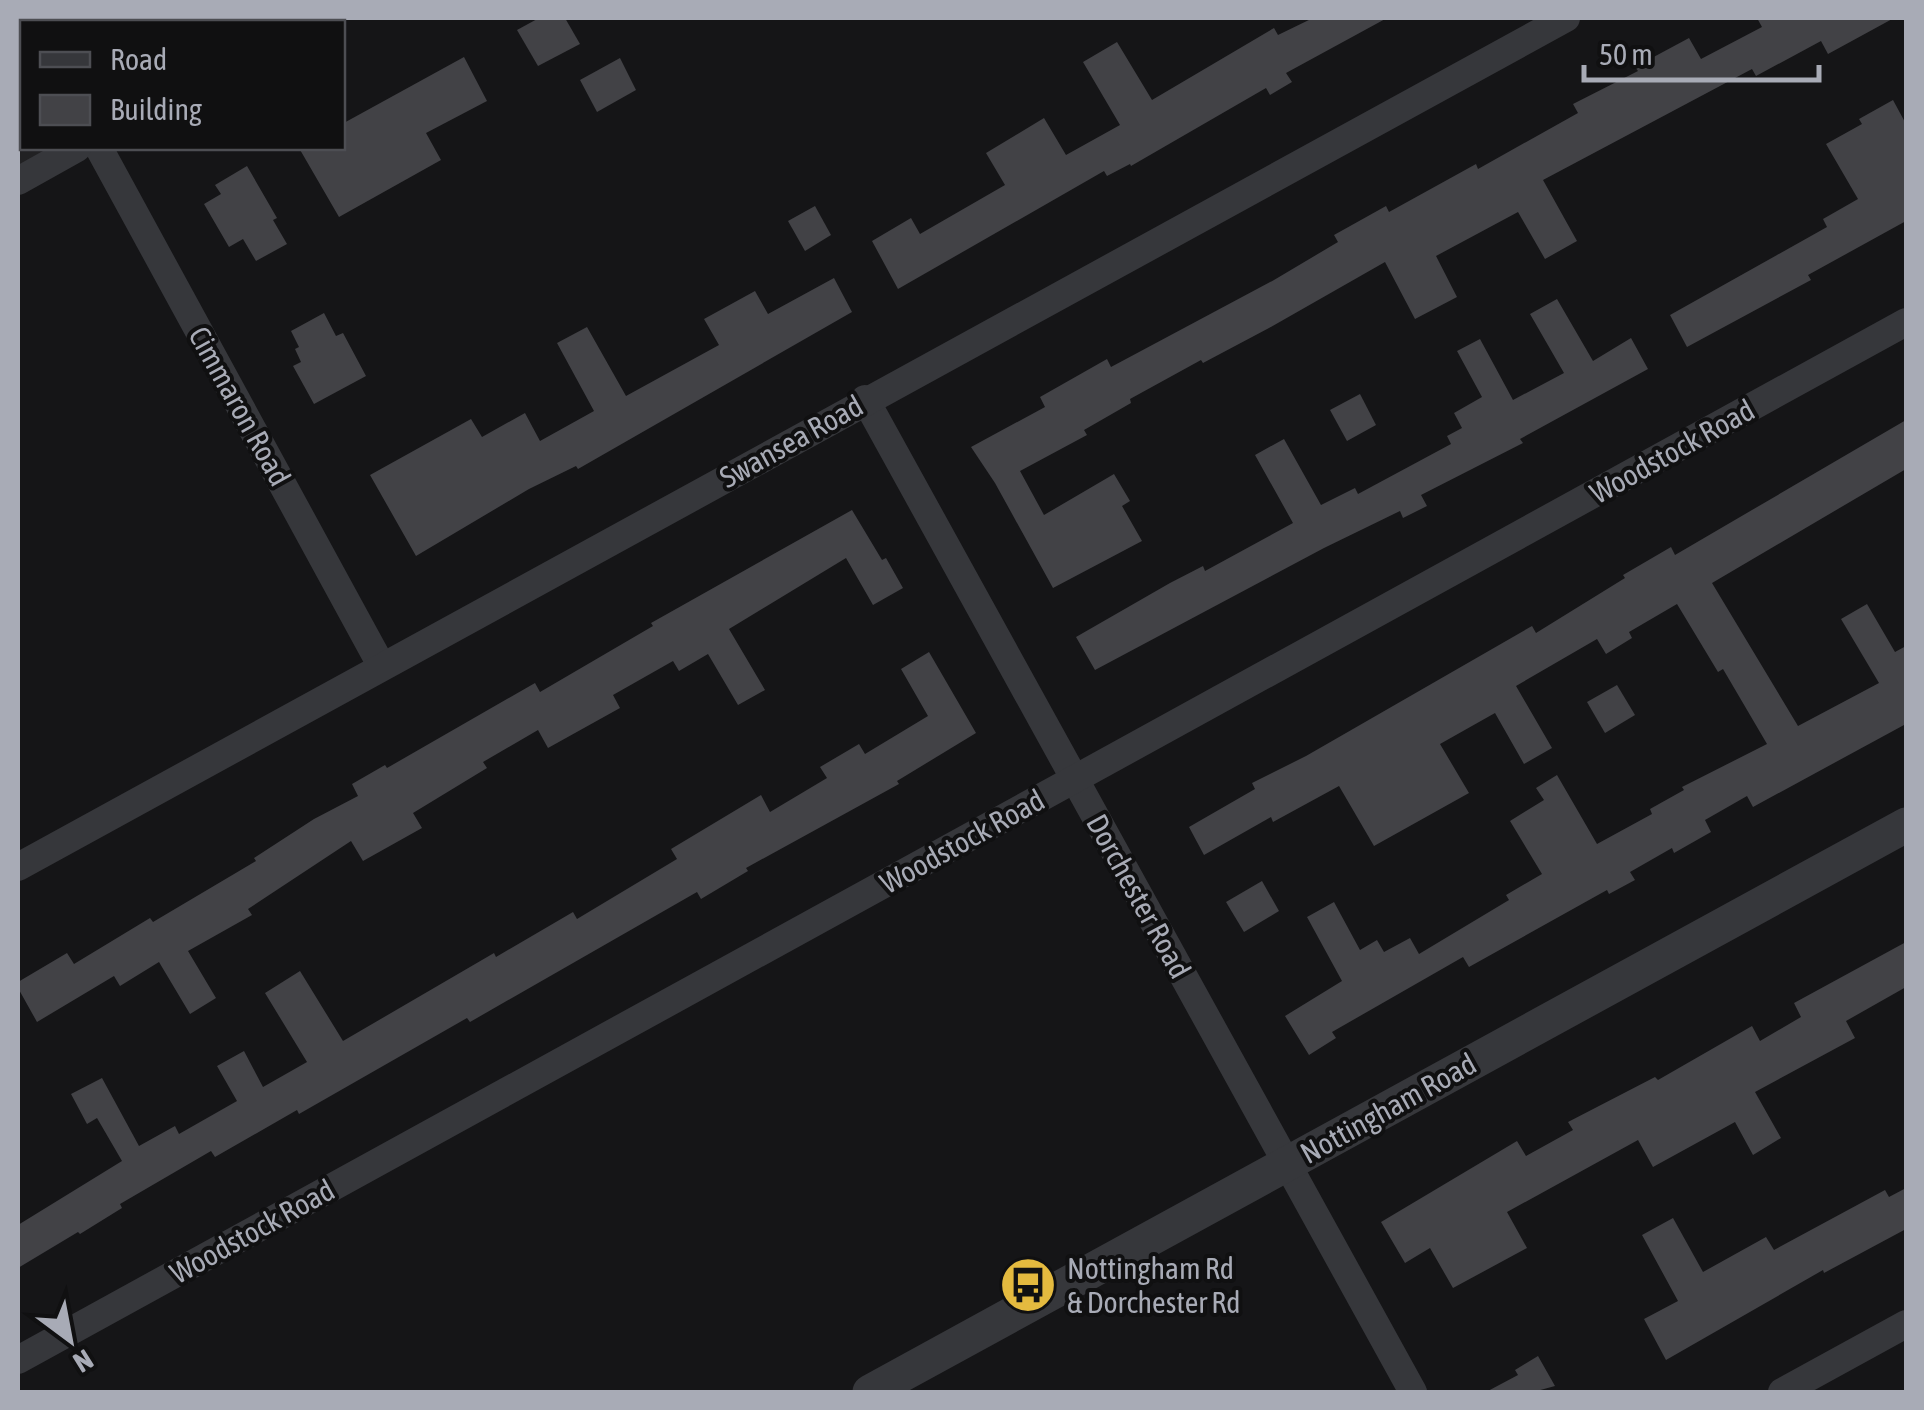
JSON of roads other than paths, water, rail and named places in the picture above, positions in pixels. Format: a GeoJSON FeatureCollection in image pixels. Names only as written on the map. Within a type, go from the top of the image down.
{"type":"FeatureCollection","features":[{"type":"Feature","properties":{"kind":"street","name":"Swansea Road"},"geometry":{"type":"LineString","coordinates":[[18,866],[864,399],[1566,18]]}},
{"type":"Feature","properties":{"kind":"street"},"geometry":{"type":"LineString","coordinates":[[18,181],[73,150]]}},
{"type":"Feature","properties":{"kind":"street","name":"Cimmaron Road"},"geometry":{"type":"LineString","coordinates":[[100,150],[382,665]]}},
{"type":"Feature","properties":{"kind":"street","name":"Woodstock Road"},"geometry":{"type":"LineString","coordinates":[[18,1360],[1906,322]]}},
{"type":"Feature","properties":{"kind":"street","name":"Dorchester Road"},"geometry":{"type":"LineString","coordinates":[[864,399],[1413,1392]]}},
{"type":"Feature","properties":{"kind":"street","name":"Nottingham Road"},"geometry":{"type":"LineString","coordinates":[[870,1392],[1906,825]]}},
{"type":"Feature","properties":{"kind":"street"},"geometry":{"type":"LineString","coordinates":[[1782,1392],[1906,1324]]}},
{"type":"Feature","properties":{"kind":"place","name":"Nottingham Rd & Dorchester Rd"},"geometry":{"type":"Point","coordinates":[1028,1285]}}]}
